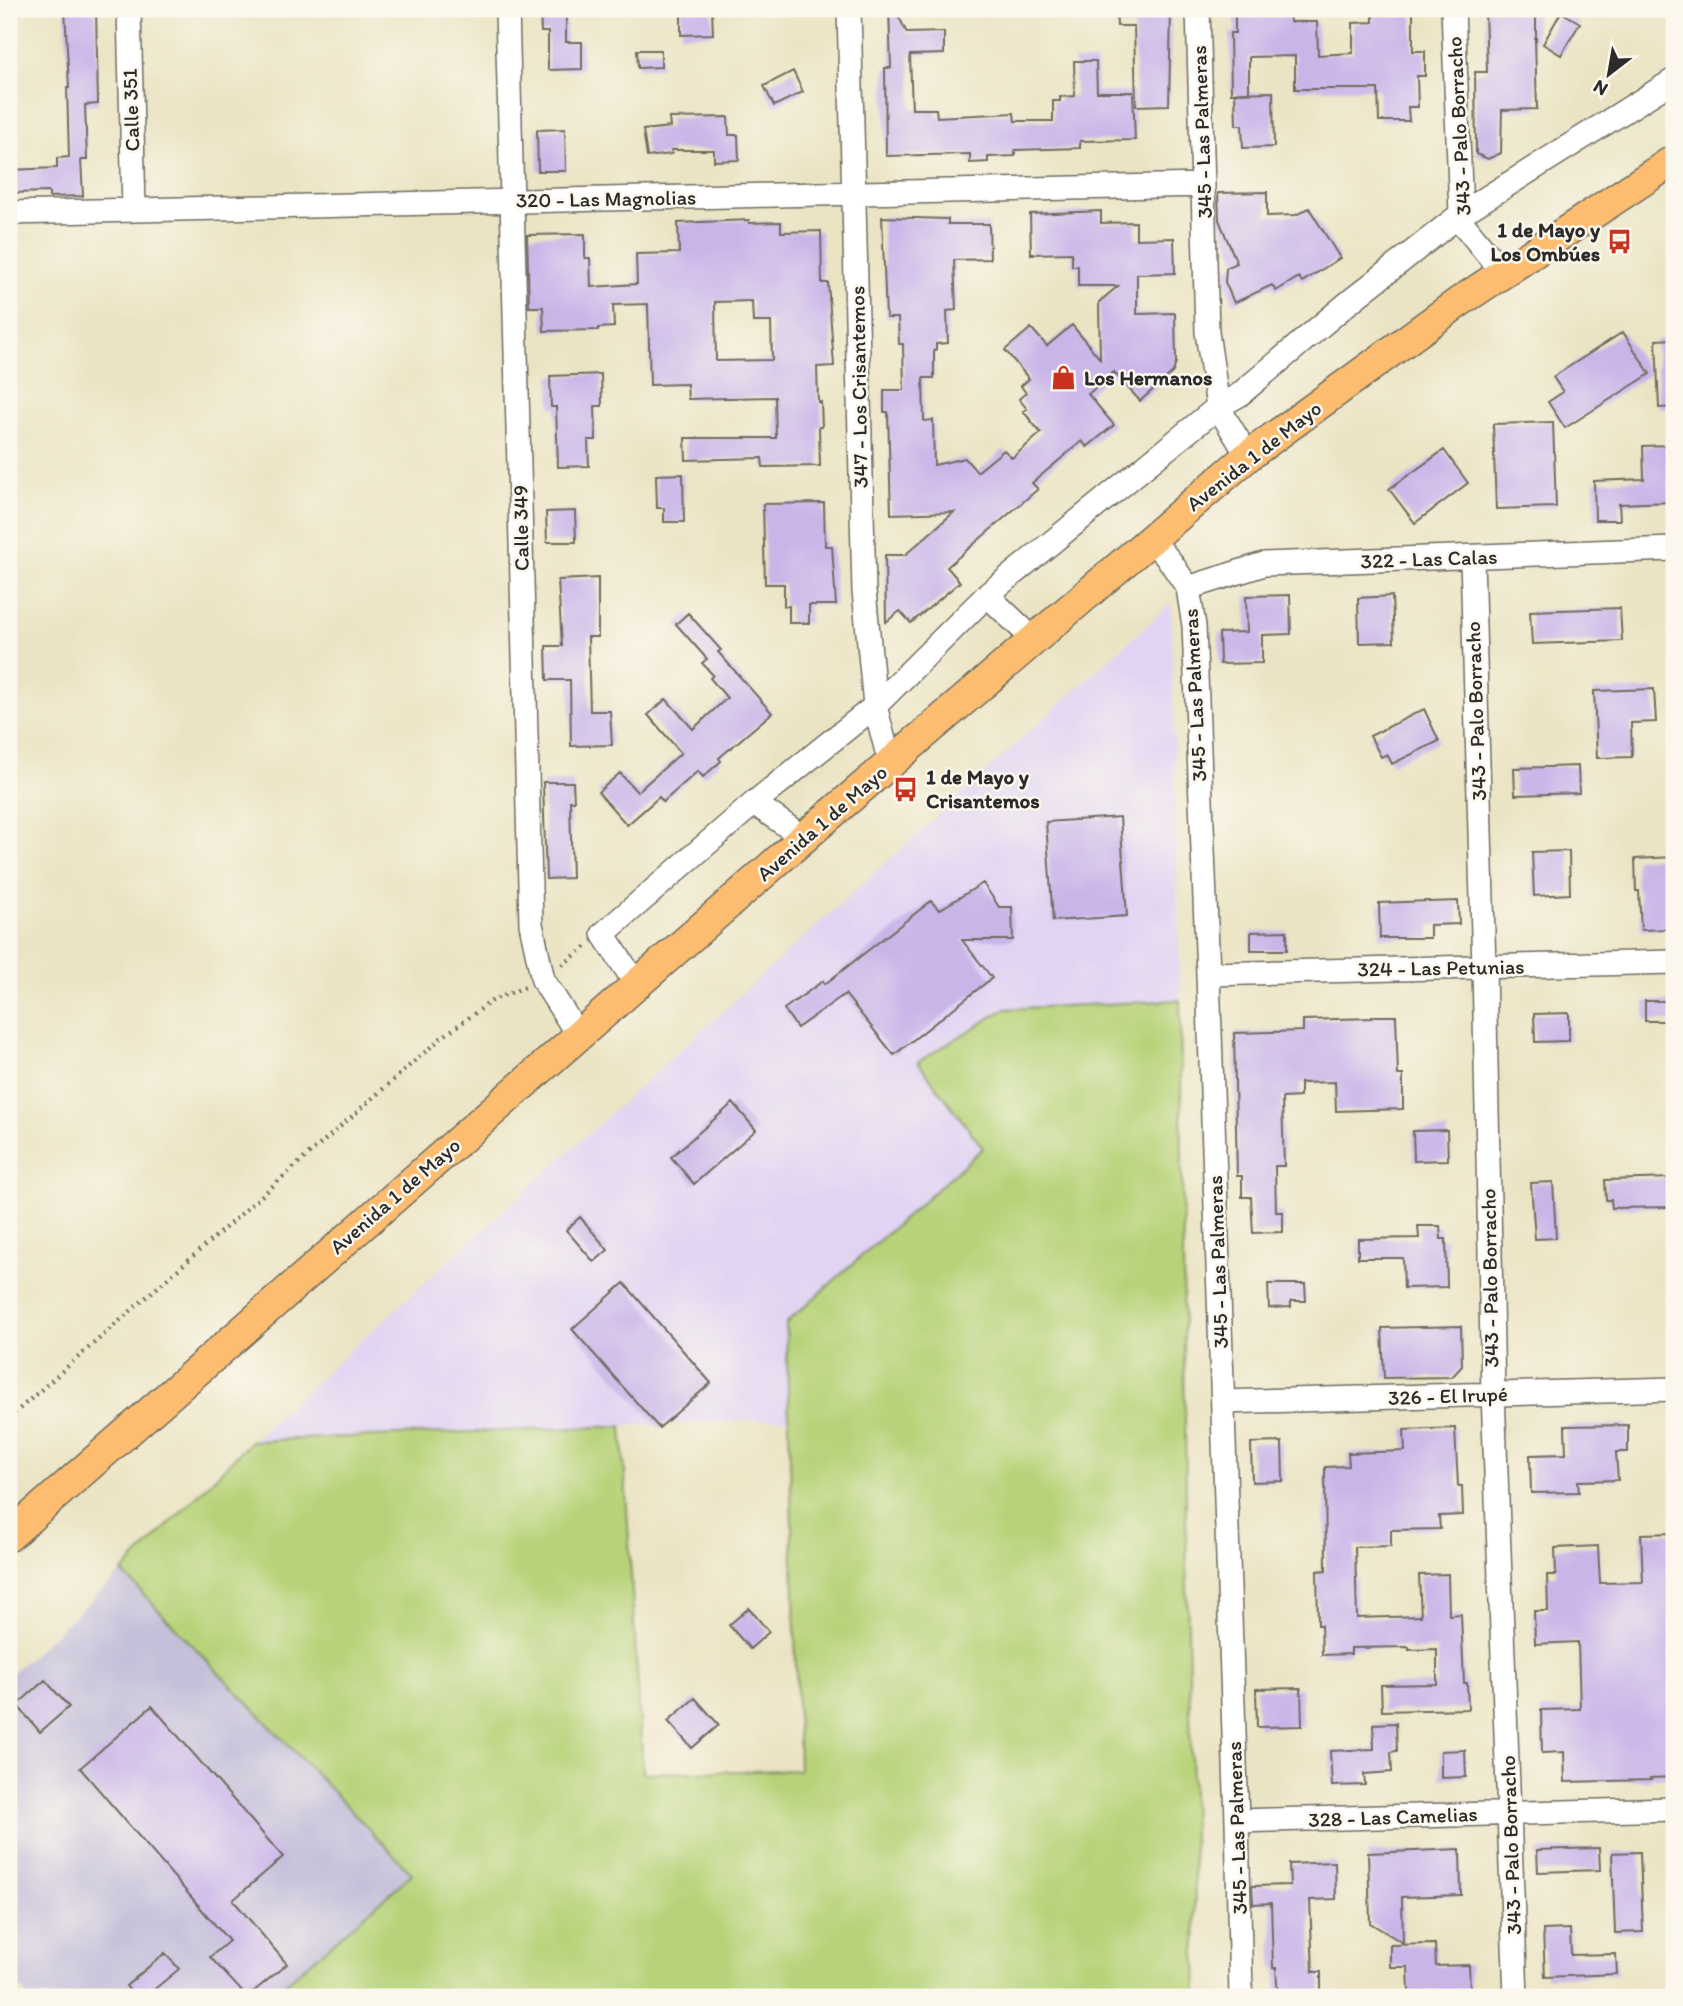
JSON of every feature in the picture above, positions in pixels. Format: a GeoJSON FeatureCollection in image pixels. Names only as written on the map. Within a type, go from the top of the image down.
{"type":"FeatureCollection","features":[{"type":"Feature","properties":{"kind":"main road","name":"Avenida 1 de Mayo"},"geometry":{"type":"LineString","coordinates":[[9,1536],[890,763],[1248,456],[1459,302],[1674,160]]}},
{"type":"Feature","properties":{"kind":"street","name":"Calle 351"},"geometry":{"type":"LineString","coordinates":[[129,9],[134,210]]}},
{"type":"Feature","properties":{"kind":"street","name":"Calle 349"},"geometry":{"type":"LineString","coordinates":[[507,9],[531,924],[543,979],[578,1035]]}},
{"type":"Feature","properties":{"kind":"street","name":"347 - Los Crisantemos"},"geometry":{"type":"LineString","coordinates":[[849,9],[864,591],[875,706],[890,763]]}},
{"type":"Feature","properties":{"kind":"street","name":"345 - Las Palmeras"},"geometry":{"type":"LineString","coordinates":[[1198,9],[1207,332],[1218,407],[1248,456]]}},
{"type":"Feature","properties":{"kind":"street","name":"343 - Palo Borracho"},"geometry":{"type":"LineString","coordinates":[[1453,9],[1461,214],[1464,225],[1503,273]]}},
{"type":"Feature","properties":{"kind":"street"},"geometry":{"type":"LineString","coordinates":[[637,985],[603,934],[754,803],[875,706],[987,595],[1461,214],[1674,80]]}},
{"type":"Feature","properties":{"kind":"street","name":"320 - Las Magnolias"},"geometry":{"type":"LineString","coordinates":[[9,213],[1203,185]]}},
{"type":"Feature","properties":{"kind":"street","name":"345 - Las Palmeras"},"geometry":{"type":"LineString","coordinates":[[1151,539],[1188,588],[1194,626],[1223,1402],[1241,1997]]}},
{"type":"Feature","properties":{"kind":"street","name":"322 - Las Calas"},"geometry":{"type":"LineString","coordinates":[[1188,588],[1264,564],[1674,550]]}},
{"type":"Feature","properties":{"kind":"street","name":"343 - Palo Borracho"},"geometry":{"type":"LineString","coordinates":[[1472,558],[1493,1394],[1516,1997]]}},
{"type":"Feature","properties":{"kind":"street"},"geometry":{"type":"LineString","coordinates":[[987,595],[1033,639]]}},
{"type":"Feature","properties":{"kind":"street"},"geometry":{"type":"LineString","coordinates":[[754,803],[804,838]]}},
{"type":"Feature","properties":{"kind":"street","name":"324 - Las Petunias"},"geometry":{"type":"LineString","coordinates":[[1208,974],[1674,962]]}},
{"type":"Feature","properties":{"kind":"street","name":"326 - El Irupé"},"geometry":{"type":"LineString","coordinates":[[1223,1402],[1674,1389]]}},
{"type":"Feature","properties":{"kind":"street","name":"328 - Las Camelias"},"geometry":{"type":"LineString","coordinates":[[1237,1821],[1674,1809]]}},
{"type":"Feature","properties":{"kind":"path"},"geometry":{"type":"LineString","coordinates":[[9,1418],[442,1038],[493,1000],[543,979],[603,934]]}},
{"type":"Feature","properties":{"kind":"shaded area"},"geometry":{"type":"Polygon","coordinates":[[[1171,603],[1180,1000],[1005,1009],[918,1061],[983,1148],[786,1323],[789,1419],[251,1441],[1171,603]]]}},
{"type":"Feature","properties":{"kind":"shaded area"},"geometry":{"type":"Polygon","coordinates":[[[122,1572],[413,1875],[270,1997],[28,1997],[9,1975],[9,1676],[122,1572]]]}},
{"type":"Feature","properties":{"kind":"green space"},"geometry":{"type":"Polygon","coordinates":[[[1180,1000],[1187,1589],[1197,1997],[270,1997],[412,1874],[122,1572],[251,1441],[622,1426],[643,1773],[799,1770],[786,1323],[983,1148],[918,1062],[1005,1009],[1180,1000]]]}},
{"type":"Feature","properties":{"kind":"building"},"geometry":{"type":"Polygon","coordinates":[[[65,9],[96,9],[98,104],[85,105],[87,160],[81,160],[83,196],[49,197],[49,192],[9,193],[9,170],[57,168],[57,158],[69,157],[65,9]]]}},
{"type":"Feature","properties":{"kind":"building"},"geometry":{"type":"Polygon","coordinates":[[[540,9],[566,9],[566,42],[582,42],[582,69],[548,70],[548,32],[541,32],[540,9]]]}},
{"type":"Feature","properties":{"kind":"building"},"geometry":{"type":"Polygon","coordinates":[[[681,9],[712,9],[713,34],[681,35],[681,9]]]}},
{"type":"Feature","properties":{"kind":"building"},"geometry":{"type":"Polygon","coordinates":[[[889,9],[895,9],[907,33],[944,32],[944,54],[910,55],[912,109],[936,109],[937,117],[1014,113],[1015,121],[1053,121],[1053,101],[1060,101],[1060,97],[1075,96],[1074,61],[1096,61],[1097,92],[1133,92],[1135,140],[1080,141],[1080,148],[1015,150],[1015,156],[988,157],[988,162],[970,163],[970,154],[886,156],[885,68],[891,68],[889,9]]]}},
{"type":"Feature","properties":{"kind":"building"},"geometry":{"type":"Polygon","coordinates":[[[1116,9],[1171,9],[1169,105],[1136,106],[1134,26],[1117,26],[1116,9]]]}},
{"type":"Feature","properties":{"kind":"building"},"geometry":{"type":"Polygon","coordinates":[[[1235,9],[1289,9],[1290,22],[1317,22],[1318,55],[1353,53],[1353,23],[1373,22],[1373,9],[1413,9],[1413,51],[1425,51],[1425,76],[1417,76],[1418,107],[1408,107],[1409,121],[1379,121],[1378,89],[1295,89],[1295,56],[1249,57],[1249,92],[1231,93],[1230,33],[1235,33],[1235,9]]]}},
{"type":"Feature","properties":{"kind":"building"},"geometry":{"type":"Polygon","coordinates":[[[1485,9],[1536,9],[1537,109],[1502,110],[1501,153],[1488,159],[1476,154],[1475,72],[1487,72],[1485,9]]]}},
{"type":"Feature","properties":{"kind":"building"},"geometry":{"type":"Polygon","coordinates":[[[1561,12],[1580,23],[1561,55],[1543,44],[1561,12]]]}},
{"type":"Feature","properties":{"kind":"building"},"geometry":{"type":"Polygon","coordinates":[[[637,50],[661,50],[661,67],[638,68],[637,50]]]}},
{"type":"Feature","properties":{"kind":"building"},"geometry":{"type":"Polygon","coordinates":[[[793,71],[803,92],[774,106],[764,86],[793,71]]]}},
{"type":"Feature","properties":{"kind":"building"},"geometry":{"type":"Polygon","coordinates":[[[1273,92],[1274,147],[1243,148],[1242,125],[1236,125],[1235,93],[1273,92]]]}},
{"type":"Feature","properties":{"kind":"building"},"geometry":{"type":"Polygon","coordinates":[[[728,117],[729,135],[738,135],[739,160],[714,161],[714,150],[671,150],[672,154],[647,157],[643,130],[670,127],[669,118],[728,117]]]}},
{"type":"Feature","properties":{"kind":"building"},"geometry":{"type":"Polygon","coordinates":[[[565,129],[566,171],[538,171],[537,130],[565,129]]]}},
{"type":"Feature","properties":{"kind":"building"},"geometry":{"type":"Polygon","coordinates":[[[1267,192],[1267,216],[1296,215],[1309,208],[1340,258],[1302,282],[1299,277],[1276,291],[1272,285],[1234,303],[1225,282],[1226,268],[1237,263],[1219,220],[1218,193],[1267,192]]]}},
{"type":"Feature","properties":{"kind":"building"},"geometry":{"type":"Polygon","coordinates":[[[1101,211],[1101,223],[1136,222],[1136,239],[1174,238],[1175,273],[1137,274],[1137,314],[1175,313],[1176,362],[1173,372],[1140,401],[1114,372],[1088,394],[1114,425],[1087,447],[1082,441],[1032,483],[1038,489],[947,567],[960,582],[911,623],[900,611],[886,622],[885,555],[905,555],[954,512],[891,514],[888,412],[884,412],[884,390],[904,390],[903,344],[899,344],[898,318],[886,318],[882,217],[948,219],[948,224],[989,224],[990,259],[954,260],[956,310],[947,311],[948,343],[936,344],[934,378],[923,378],[924,421],[933,420],[934,465],[965,458],[977,472],[1004,450],[1012,458],[1041,433],[1023,411],[1027,409],[1019,399],[1026,393],[1021,386],[1029,379],[1005,350],[1031,328],[1047,346],[1072,325],[1100,359],[1099,302],[1118,286],[1078,286],[1078,266],[1072,266],[1072,253],[1031,254],[1030,214],[1101,211]]]}},
{"type":"Feature","properties":{"kind":"building"},"geometry":{"type":"Polygon","coordinates":[[[749,220],[749,223],[781,222],[781,232],[821,231],[822,283],[828,283],[834,366],[817,367],[822,427],[819,427],[820,466],[763,467],[762,458],[686,460],[685,438],[776,438],[775,397],[688,399],[687,384],[650,385],[648,304],[613,305],[614,327],[598,330],[544,331],[543,307],[529,307],[527,235],[585,234],[585,258],[590,258],[591,287],[637,284],[636,254],[679,253],[678,223],[749,220]],[[752,301],[715,302],[716,361],[772,360],[771,322],[753,322],[752,301]]]}},
{"type":"Feature","properties":{"kind":"building"},"geometry":{"type":"Polygon","coordinates":[[[1623,332],[1650,374],[1565,428],[1548,402],[1563,392],[1553,377],[1623,332]]]}},
{"type":"Feature","properties":{"kind":"building"},"geometry":{"type":"Polygon","coordinates":[[[1674,339],[1674,407],[1659,408],[1656,340],[1674,339]]]}},
{"type":"Feature","properties":{"kind":"building"},"geometry":{"type":"Polygon","coordinates":[[[601,374],[602,406],[595,406],[596,440],[588,440],[589,466],[558,467],[556,407],[551,407],[550,376],[601,374]]]}},
{"type":"Feature","properties":{"kind":"building"},"geometry":{"type":"Polygon","coordinates":[[[1553,422],[1556,507],[1496,509],[1493,424],[1553,422]]]}},
{"type":"Feature","properties":{"kind":"building"},"geometry":{"type":"Polygon","coordinates":[[[1669,445],[1671,502],[1619,504],[1620,520],[1595,520],[1594,481],[1644,479],[1643,446],[1669,445]]]}},
{"type":"Feature","properties":{"kind":"building"},"geometry":{"type":"Polygon","coordinates":[[[1444,450],[1468,483],[1415,523],[1389,489],[1444,450]]]}},
{"type":"Feature","properties":{"kind":"building"},"geometry":{"type":"Polygon","coordinates":[[[683,474],[684,522],[664,522],[664,508],[657,508],[656,475],[683,474]]]}},
{"type":"Feature","properties":{"kind":"building"},"geometry":{"type":"Polygon","coordinates":[[[824,503],[825,546],[832,546],[836,605],[809,605],[809,623],[789,623],[789,606],[784,606],[784,584],[765,584],[763,504],[824,503]]]}},
{"type":"Feature","properties":{"kind":"building"},"geometry":{"type":"Polygon","coordinates":[[[575,511],[576,542],[547,542],[546,512],[575,511]]]}},
{"type":"Feature","properties":{"kind":"building"},"geometry":{"type":"Polygon","coordinates":[[[598,578],[598,637],[588,637],[590,711],[610,711],[612,745],[571,746],[570,680],[547,680],[546,646],[562,646],[558,580],[598,578]]]}},
{"type":"Feature","properties":{"kind":"building"},"geometry":{"type":"Polygon","coordinates":[[[1290,595],[1291,634],[1262,635],[1262,663],[1220,664],[1219,633],[1247,632],[1246,596],[1290,595]]]}},
{"type":"Feature","properties":{"kind":"building"},"geometry":{"type":"Polygon","coordinates":[[[1392,596],[1394,642],[1359,643],[1358,598],[1392,596]]]}},
{"type":"Feature","properties":{"kind":"building"},"geometry":{"type":"Polygon","coordinates":[[[1620,608],[1622,641],[1532,644],[1530,611],[1620,608]]]}},
{"type":"Feature","properties":{"kind":"building"},"geometry":{"type":"Polygon","coordinates":[[[688,613],[721,650],[718,652],[772,713],[719,758],[721,761],[703,777],[698,771],[663,802],[659,797],[627,825],[598,792],[620,773],[637,792],[681,753],[648,715],[666,699],[693,729],[727,698],[710,678],[713,675],[702,663],[707,659],[676,624],[688,613]]]}},
{"type":"Feature","properties":{"kind":"building"},"geometry":{"type":"Polygon","coordinates":[[[1654,689],[1656,722],[1631,723],[1632,757],[1597,758],[1594,691],[1654,689]]]}},
{"type":"Feature","properties":{"kind":"building"},"geometry":{"type":"Polygon","coordinates":[[[1424,709],[1439,741],[1392,764],[1387,754],[1381,757],[1370,736],[1424,709]]]}},
{"type":"Feature","properties":{"kind":"building"},"geometry":{"type":"Polygon","coordinates":[[[1578,766],[1579,793],[1515,795],[1514,768],[1578,766]]]}},
{"type":"Feature","properties":{"kind":"building"},"geometry":{"type":"Polygon","coordinates":[[[543,782],[573,782],[574,801],[570,801],[572,878],[546,879],[543,782]]]}},
{"type":"Feature","properties":{"kind":"building"},"geometry":{"type":"Polygon","coordinates":[[[1120,817],[1127,916],[1053,921],[1046,822],[1120,817]]]}},
{"type":"Feature","properties":{"kind":"building"},"geometry":{"type":"Polygon","coordinates":[[[1569,851],[1570,894],[1534,896],[1532,852],[1569,851]]]}},
{"type":"Feature","properties":{"kind":"building"},"geometry":{"type":"Polygon","coordinates":[[[1674,857],[1674,929],[1641,930],[1635,859],[1674,857]]]}},
{"type":"Feature","properties":{"kind":"building"},"geometry":{"type":"Polygon","coordinates":[[[983,883],[999,907],[1012,907],[1013,940],[962,940],[992,978],[894,1055],[845,994],[797,1028],[784,1009],[823,981],[825,984],[931,901],[939,910],[983,883]]]}},
{"type":"Feature","properties":{"kind":"building"},"geometry":{"type":"Polygon","coordinates":[[[1458,901],[1459,924],[1430,925],[1430,938],[1380,938],[1379,903],[1458,901]]]}},
{"type":"Feature","properties":{"kind":"building"},"geometry":{"type":"Polygon","coordinates":[[[1287,931],[1287,950],[1251,950],[1251,932],[1287,931]]]}},
{"type":"Feature","properties":{"kind":"building"},"geometry":{"type":"Polygon","coordinates":[[[1645,1001],[1674,1001],[1674,1021],[1645,1021],[1645,1001]]]}},
{"type":"Feature","properties":{"kind":"building"},"geometry":{"type":"Polygon","coordinates":[[[1569,1013],[1569,1041],[1535,1042],[1534,1014],[1569,1013]]]}},
{"type":"Feature","properties":{"kind":"building"},"geometry":{"type":"Polygon","coordinates":[[[1396,1016],[1398,1075],[1403,1075],[1403,1109],[1336,1111],[1335,1082],[1300,1083],[1300,1097],[1282,1098],[1284,1166],[1275,1166],[1276,1212],[1283,1212],[1283,1232],[1253,1233],[1251,1197],[1242,1197],[1242,1176],[1237,1176],[1234,1033],[1303,1031],[1303,1020],[1396,1016]]]}},
{"type":"Feature","properties":{"kind":"building"},"geometry":{"type":"Polygon","coordinates":[[[733,1103],[756,1130],[694,1184],[671,1157],[733,1103]]]}},
{"type":"Feature","properties":{"kind":"building"},"geometry":{"type":"Polygon","coordinates":[[[1447,1130],[1448,1160],[1414,1161],[1413,1131],[1447,1130]]]}},
{"type":"Feature","properties":{"kind":"building"},"geometry":{"type":"Polygon","coordinates":[[[1674,1178],[1674,1207],[1612,1208],[1611,1200],[1606,1200],[1605,1180],[1674,1178]]]}},
{"type":"Feature","properties":{"kind":"building"},"geometry":{"type":"Polygon","coordinates":[[[1553,1182],[1556,1238],[1535,1239],[1531,1183],[1553,1182]]]}},
{"type":"Feature","properties":{"kind":"building"},"geometry":{"type":"Polygon","coordinates":[[[580,1217],[608,1250],[594,1262],[566,1230],[580,1217]]]}},
{"type":"Feature","properties":{"kind":"building"},"geometry":{"type":"Polygon","coordinates":[[[1418,1226],[1440,1226],[1441,1239],[1446,1239],[1447,1287],[1404,1288],[1403,1258],[1358,1258],[1358,1239],[1419,1238],[1418,1226]]]}},
{"type":"Feature","properties":{"kind":"building"},"geometry":{"type":"Polygon","coordinates":[[[624,1283],[711,1383],[659,1428],[572,1329],[624,1283]]]}},
{"type":"Feature","properties":{"kind":"building"},"geometry":{"type":"Polygon","coordinates":[[[1268,1284],[1305,1284],[1306,1301],[1291,1301],[1291,1307],[1269,1308],[1268,1284]]]}},
{"type":"Feature","properties":{"kind":"building"},"geometry":{"type":"Polygon","coordinates":[[[1461,1326],[1462,1366],[1452,1377],[1384,1378],[1382,1328],[1461,1326]]]}},
{"type":"Feature","properties":{"kind":"building"},"geometry":{"type":"Polygon","coordinates":[[[1628,1425],[1628,1452],[1616,1452],[1618,1480],[1578,1481],[1579,1492],[1531,1493],[1530,1455],[1566,1454],[1565,1426],[1628,1425]]]}},
{"type":"Feature","properties":{"kind":"building"},"geometry":{"type":"Polygon","coordinates":[[[1455,1428],[1458,1486],[1462,1486],[1463,1515],[1439,1516],[1440,1529],[1391,1530],[1391,1546],[1355,1547],[1357,1618],[1421,1616],[1419,1575],[1448,1574],[1449,1615],[1461,1614],[1468,1709],[1382,1711],[1381,1685],[1437,1684],[1437,1649],[1351,1648],[1351,1654],[1322,1655],[1321,1625],[1318,1625],[1317,1571],[1326,1570],[1325,1467],[1349,1466],[1348,1453],[1405,1451],[1404,1430],[1455,1428]]]}},
{"type":"Feature","properties":{"kind":"building"},"geometry":{"type":"Polygon","coordinates":[[[1282,1442],[1283,1481],[1252,1482],[1251,1443],[1282,1442]]]}},
{"type":"Feature","properties":{"kind":"building"},"geometry":{"type":"Polygon","coordinates":[[[1674,1533],[1674,1777],[1565,1782],[1564,1752],[1542,1753],[1541,1710],[1580,1709],[1578,1642],[1535,1644],[1534,1611],[1548,1611],[1547,1575],[1556,1575],[1555,1548],[1598,1546],[1600,1583],[1643,1582],[1641,1534],[1674,1533]]]}},
{"type":"Feature","properties":{"kind":"building"},"geometry":{"type":"Polygon","coordinates":[[[749,1608],[769,1632],[750,1649],[729,1625],[749,1608]]]}},
{"type":"Feature","properties":{"kind":"building"},"geometry":{"type":"Polygon","coordinates":[[[45,1680],[69,1707],[40,1732],[17,1705],[45,1680]]]}},
{"type":"Feature","properties":{"kind":"building"},"geometry":{"type":"Polygon","coordinates":[[[1301,1688],[1302,1726],[1257,1727],[1256,1689],[1301,1688]]]}},
{"type":"Feature","properties":{"kind":"building"},"geometry":{"type":"Polygon","coordinates":[[[695,1698],[719,1725],[692,1748],[668,1721],[695,1698]]]}},
{"type":"Feature","properties":{"kind":"building"},"geometry":{"type":"Polygon","coordinates":[[[152,1706],[283,1857],[233,1900],[287,1964],[247,1997],[210,1957],[229,1941],[80,1768],[152,1706]]]}},
{"type":"Feature","properties":{"kind":"building"},"geometry":{"type":"Polygon","coordinates":[[[1396,1723],[1397,1751],[1391,1752],[1392,1772],[1364,1774],[1365,1785],[1332,1786],[1330,1751],[1374,1749],[1373,1724],[1396,1723]]]}},
{"type":"Feature","properties":{"kind":"building"},"geometry":{"type":"Polygon","coordinates":[[[1465,1750],[1466,1777],[1441,1778],[1441,1751],[1465,1750]]]}},
{"type":"Feature","properties":{"kind":"building"},"geometry":{"type":"Polygon","coordinates":[[[1599,1848],[1600,1870],[1538,1872],[1537,1850],[1599,1848]]]}},
{"type":"Feature","properties":{"kind":"building"},"geometry":{"type":"Polygon","coordinates":[[[1460,1849],[1461,1895],[1402,1897],[1403,1943],[1370,1923],[1368,1853],[1460,1849]]]}},
{"type":"Feature","properties":{"kind":"building"},"geometry":{"type":"Polygon","coordinates":[[[1640,1852],[1643,1932],[1615,1933],[1612,1853],[1640,1852]]]}},
{"type":"Feature","properties":{"kind":"building"},"geometry":{"type":"Polygon","coordinates":[[[1335,1862],[1336,1899],[1310,1900],[1313,1972],[1321,1972],[1321,1997],[1278,1997],[1276,1968],[1273,1968],[1271,1903],[1253,1904],[1252,1886],[1290,1885],[1289,1864],[1335,1862]]]}},
{"type":"Feature","properties":{"kind":"building"},"geometry":{"type":"Polygon","coordinates":[[[1570,1929],[1571,1955],[1616,1954],[1617,1974],[1545,1977],[1543,1930],[1570,1929]]]}},
{"type":"Feature","properties":{"kind":"building"},"geometry":{"type":"Polygon","coordinates":[[[1435,1944],[1436,1966],[1469,1965],[1470,1991],[1409,1993],[1408,1967],[1390,1967],[1390,1945],[1435,1944]]]}},
{"type":"Feature","properties":{"kind":"building"},"geometry":{"type":"Polygon","coordinates":[[[165,1953],[179,1969],[145,1997],[135,1997],[126,1986],[165,1953]]]}},
{"type":"Feature","properties":{"kind":"place","name":"1 de Mayo y Los Ombúes"},"geometry":{"type":"Point","coordinates":[1620,242]}},
{"type":"Feature","properties":{"kind":"place","name":"Los Hermanos"},"geometry":{"type":"Point","coordinates":[1064,378]}},
{"type":"Feature","properties":{"kind":"place","name":"1 de Mayo y Crisantemos"},"geometry":{"type":"Point","coordinates":[906,789]}}]}
